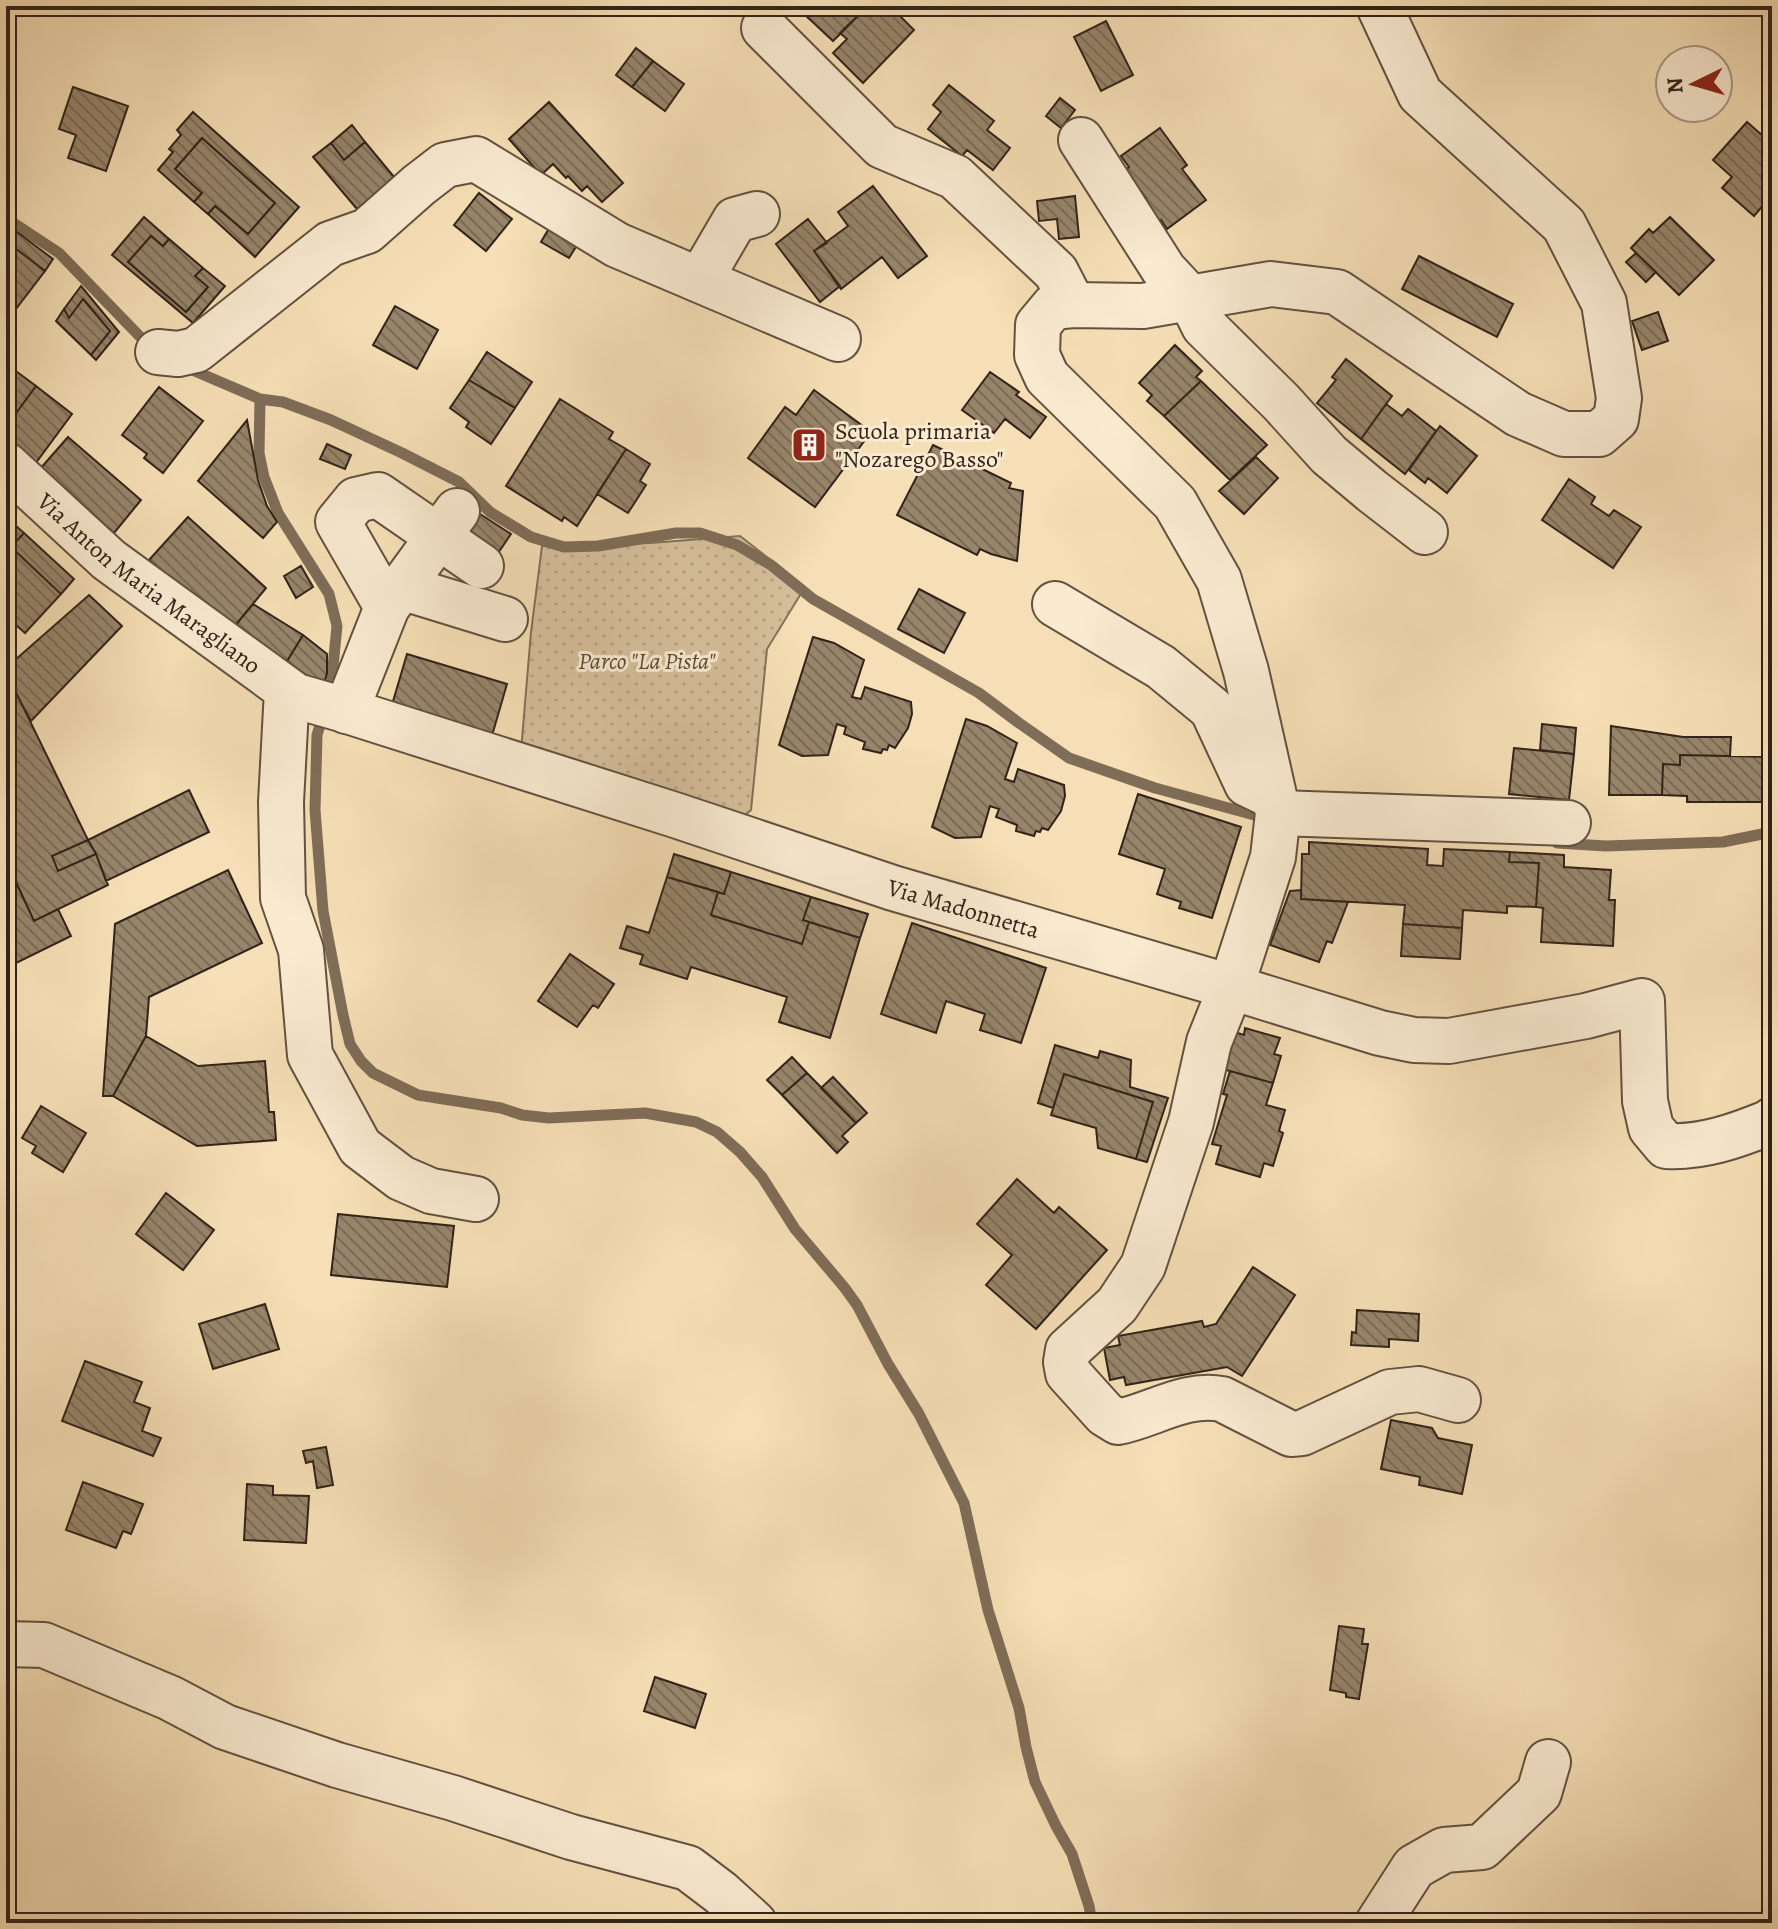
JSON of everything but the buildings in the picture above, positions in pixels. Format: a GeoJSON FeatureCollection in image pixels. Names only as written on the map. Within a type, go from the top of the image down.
{"type":"FeatureCollection","features":[{"type":"Feature","properties":{"kind":"street"},"geometry":{"type":"LineString","coordinates":[[1379,6],[1420,94],[1564,225],[1604,303],[1619,398],[1616,419],[1599,434],[1564,434],[1518,414],[1337,292],[1271,284],[1143,306],[1053,307],[1038,325],[1037,355],[1047,377],[1175,503],[1219,580],[1246,671],[1276,805],[1273,857],[1231,987],[1209,1042],[1191,1122],[1143,1266],[1117,1305],[1068,1350],[1066,1362],[1068,1373],[1105,1414],[1118,1422],[1188,1398],[1210,1396],[1291,1434],[1302,1433],[1390,1392],[1419,1389],[1458,1400]]}},
{"type":"Feature","properties":{"kind":"street"},"geometry":{"type":"LineString","coordinates":[[764,28],[882,146],[955,177],[1056,272],[1073,305]]}},
{"type":"Feature","properties":{"kind":"street"},"geometry":{"type":"LineString","coordinates":[[1081,140],[1164,270],[1190,298],[1204,326],[1281,402],[1329,455],[1425,532]]}},
{"type":"Feature","properties":{"kind":"street"},"geometry":{"type":"LineString","coordinates":[[158,352],[178,354],[196,350],[330,244],[367,231],[445,165],[476,159],[617,245],[838,339]]}},
{"type":"Feature","properties":{"kind":"street"},"geometry":{"type":"LineString","coordinates":[[700,280],[735,220],[757,214]]}},
{"type":"Feature","properties":{"kind":"street","name":"Via Anton Maria Maragliano"},"geometry":{"type":"LineString","coordinates":[[6,465],[109,560],[291,693]]}},
{"type":"Feature","properties":{"kind":"street"},"geometry":{"type":"LineString","coordinates":[[481,566],[448,524],[378,495],[356,500],[338,522],[394,597],[505,619]]}},
{"type":"Feature","properties":{"kind":"street"},"geometry":{"type":"LineString","coordinates":[[346,711],[394,597],[448,524]]}},
{"type":"Feature","properties":{"kind":"street"},"geometry":{"type":"LineString","coordinates":[[1055,604],[1161,667],[1212,709],[1247,784],[1276,805],[1568,823]]}},
{"type":"Feature","properties":{"kind":"street"},"geometry":{"type":"LineString","coordinates":[[291,693],[281,802],[283,898],[301,950],[310,1055],[360,1147],[401,1178],[431,1191],[476,1199]]}},
{"type":"Feature","properties":{"kind":"street","name":"Via Madonnetta"},"geometry":{"type":"LineString","coordinates":[[291,693],[893,888],[1380,1033],[1414,1040],[1449,1041],[1586,1016],[1642,1001],[1645,1101],[1651,1128],[1666,1146],[1685,1147],[1736,1136],[1772,1120]]}},
{"type":"Feature","properties":{"kind":"street"},"geometry":{"type":"LineString","coordinates":[[6,1644],[44,1645],[170,1698],[225,1727],[337,1765],[453,1798],[571,1837],[688,1868],[754,1923]]}},
{"type":"Feature","properties":{"kind":"street"},"geometry":{"type":"LineString","coordinates":[[1378,1923],[1414,1867],[1444,1850],[1482,1847],[1539,1793],[1548,1762]]}},
{"type":"Feature","properties":{"kind":"green space","name":"Parco \"La Pista\""},"geometry":{"type":"Polygon","coordinates":[[[740,536],[805,587],[767,649],[751,810],[742,818],[521,751],[542,546],[650,543],[740,536]]]}},
{"type":"Feature","properties":{"kind":"waterway"},"geometry":{"type":"LineString","coordinates":[[6,218],[59,253],[151,348]]}},
{"type":"Feature","properties":{"kind":"waterway"},"geometry":{"type":"LineString","coordinates":[[183,366],[260,399],[283,402],[331,420],[402,453],[459,482],[490,512],[531,537],[564,547],[598,546],[676,533],[700,533],[737,545],[771,565],[813,599],[979,693],[1069,758],[1155,788],[1269,819]]}},
{"type":"Feature","properties":{"kind":"waterway"},"geometry":{"type":"LineString","coordinates":[[260,399],[259,453],[264,477],[278,513],[329,594],[337,626],[329,696]]}},
{"type":"Feature","properties":{"kind":"waterway"},"geometry":{"type":"LineString","coordinates":[[324,712],[317,735],[315,810],[323,911],[350,1044],[373,1073],[418,1095],[549,1118],[645,1113],[696,1122],[717,1132],[762,1177],[795,1229],[857,1305],[919,1414],[964,1503],[988,1610],[1019,1708],[1035,1782],[1072,1854],[1092,1923]]}},
{"type":"Feature","properties":{"kind":"waterway"},"geometry":{"type":"LineString","coordinates":[[1557,843],[1606,846],[1723,842],[1772,832]]}},
{"type":"Feature","properties":{"kind":"place","name":"Scuola primaria \"Nozarego Basso\""},"geometry":{"type":"Point","coordinates":[809,445]}}]}
